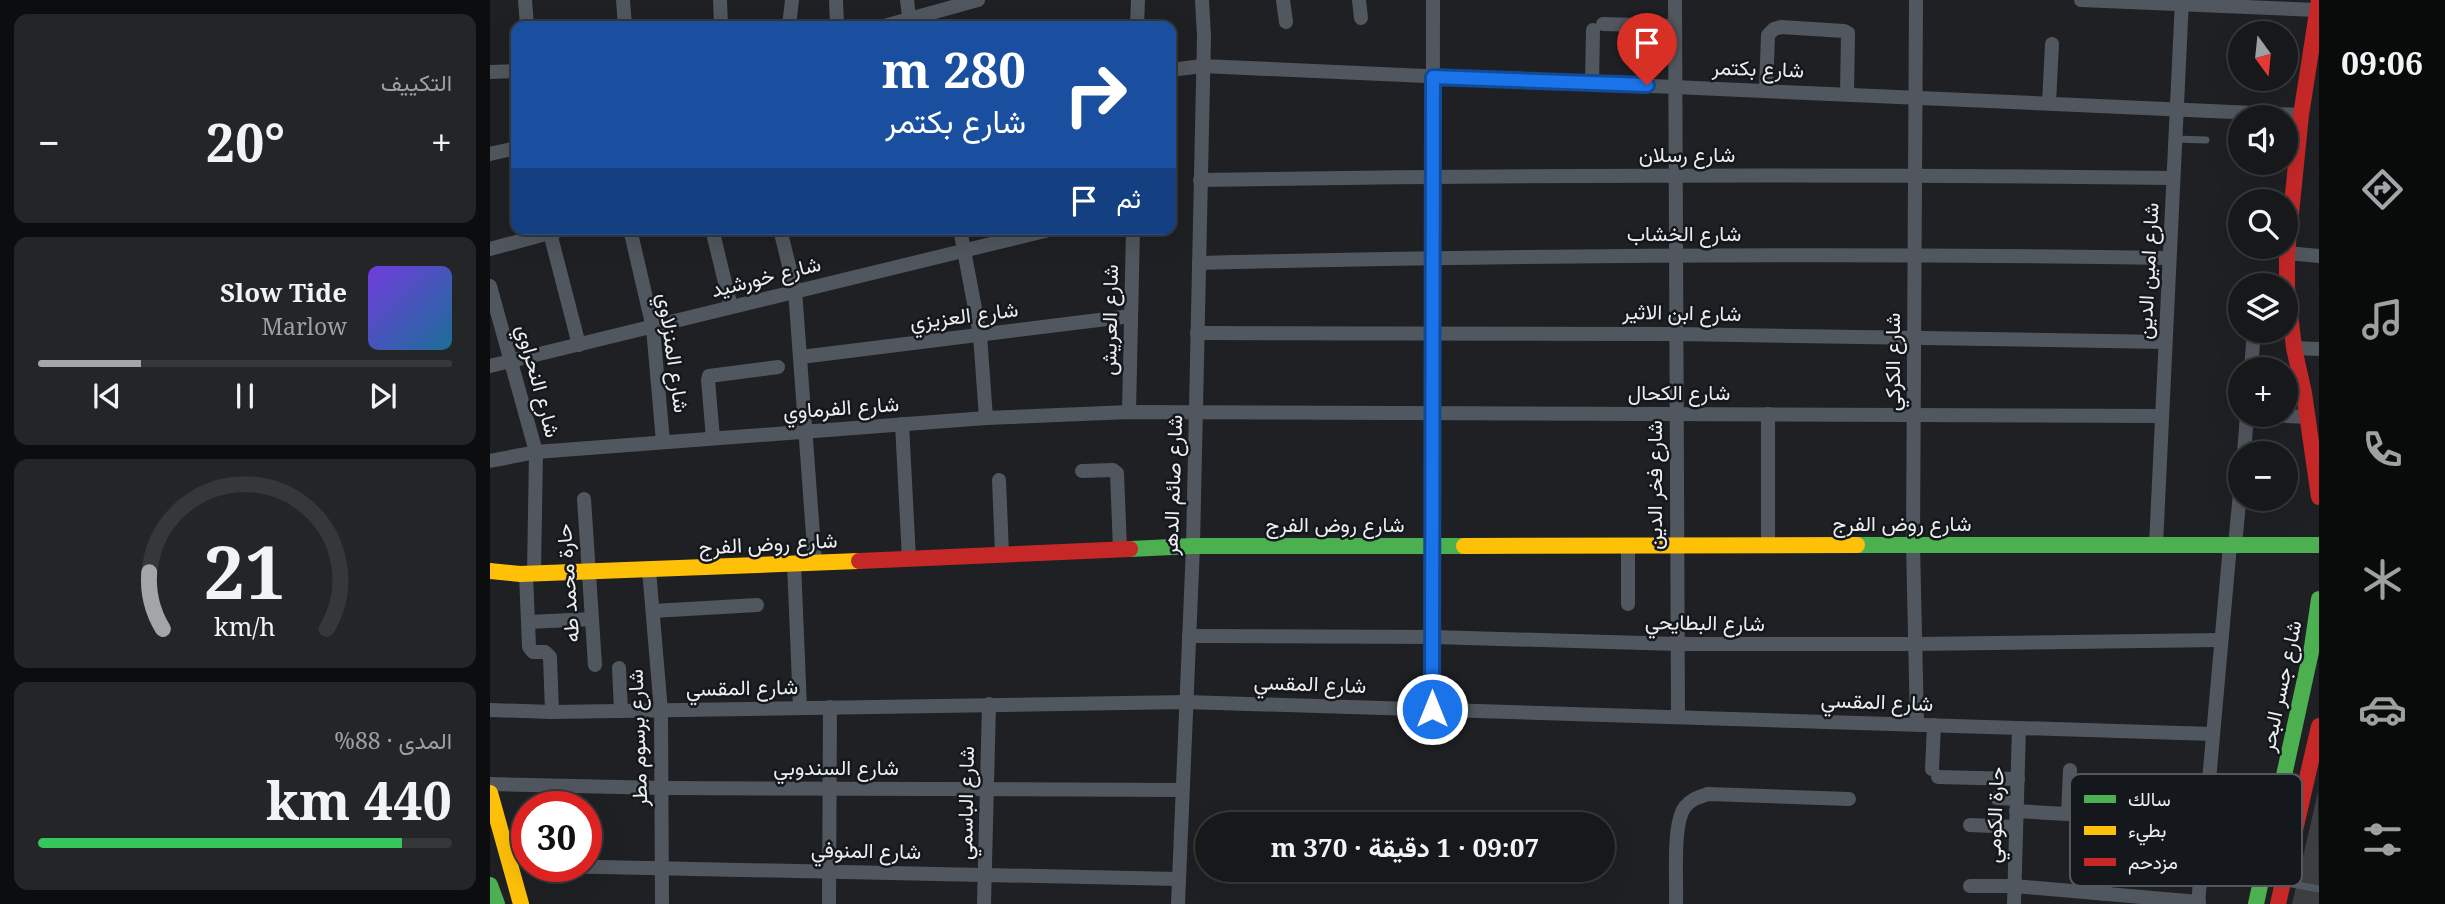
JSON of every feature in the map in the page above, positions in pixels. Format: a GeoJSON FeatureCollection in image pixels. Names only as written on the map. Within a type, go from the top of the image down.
{"type":"FeatureCollection","features":[{"type":"Feature","properties":{"kind":"street"},"geometry":{"type":"LineString","coordinates":[[525,0],[527,21]]}},
{"type":"Feature","properties":{"kind":"street"},"geometry":{"type":"LineString","coordinates":[[623,0],[625,21]]}},
{"type":"Feature","properties":{"kind":"street"},"geometry":{"type":"LineString","coordinates":[[720,0],[721,21]]}},
{"type":"Feature","properties":{"kind":"street"},"geometry":{"type":"LineString","coordinates":[[790,21],[792,0]]}},
{"type":"Feature","properties":{"kind":"street"},"geometry":{"type":"LineString","coordinates":[[836,0],[837,21]]}},
{"type":"Feature","properties":{"kind":"street"},"geometry":{"type":"LineString","coordinates":[[907,0],[909,21]]}},
{"type":"Feature","properties":{"kind":"street"},"geometry":{"type":"LineString","coordinates":[[912,21],[978,0]]}},
{"type":"Feature","properties":{"kind":"street"},"geometry":{"type":"LineString","coordinates":[[1137,21],[1138,0]]}},
{"type":"Feature","properties":{"kind":"street","name":"شارع صائم الدهر"},"geometry":{"type":"LineString","coordinates":[[1178,904],[1193,546],[1202,0]]}},
{"type":"Feature","properties":{"kind":"street"},"geometry":{"type":"LineString","coordinates":[[1283,0],[1286,22]]}},
{"type":"Feature","properties":{"kind":"street"},"geometry":{"type":"LineString","coordinates":[[1359,0],[1361,18]]}},
{"type":"Feature","properties":{"kind":"street"},"geometry":{"type":"LineString","coordinates":[[1432,709],[1433,0]]}},
{"type":"Feature","properties":{"kind":"street","name":"شارع فخر الدين"},"geometry":{"type":"LineString","coordinates":[[1675,0],[1678,717]]}},
{"type":"Feature","properties":{"kind":"street","name":"شارع الكركي"},"geometry":{"type":"LineString","coordinates":[[1916,0],[1913,544],[1917,724]]}},
{"type":"Feature","properties":{"kind":"street"},"geometry":{"type":"LineString","coordinates":[[2081,0],[2318,5],[2314,56],[2301,115],[2293,189]]}},
{"type":"Feature","properties":{"kind":"street","name":"شارع امين الدين"},"geometry":{"type":"LineString","coordinates":[[2156,545],[2182,2]]}},
{"type":"Feature","properties":{"kind":"street"},"geometry":{"type":"LineString","coordinates":[[1592,83],[1598,27],[1675,26]]}},
{"type":"Feature","properties":{"kind":"street"},"geometry":{"type":"LineString","coordinates":[[1766,90],[1768,35],[1777,28],[1794,28],[1848,33],[1847,93]]}},
{"type":"Feature","properties":{"kind":"street"},"geometry":{"type":"LineString","coordinates":[[2049,103],[2052,44]]}},
{"type":"Feature","properties":{"kind":"street","name":"شارع بكتمر"},"geometry":{"type":"LineString","coordinates":[[1176,69],[1202,66],[2301,115]]}},
{"type":"Feature","properties":{"kind":"street"},"geometry":{"type":"LineString","coordinates":[[490,72],[511,71]]}},
{"type":"Feature","properties":{"kind":"street"},"geometry":{"type":"LineString","coordinates":[[490,154],[511,149]]}},
{"type":"Feature","properties":{"kind":"street","name":"شارع رسلان"},"geometry":{"type":"LineString","coordinates":[[1200,180],[1433,176],[1915,175],[2173,178]]}},
{"type":"Feature","properties":{"kind":"street"},"geometry":{"type":"LineString","coordinates":[[490,249],[536,235]]}},
{"type":"Feature","properties":{"kind":"street"},"geometry":{"type":"LineString","coordinates":[[550,235],[579,345]]}},
{"type":"Feature","properties":{"kind":"street","name":"شارع المنزلاوي"},"geometry":{"type":"LineString","coordinates":[[631,235],[653,328],[663,442]]}},
{"type":"Feature","properties":{"kind":"street"},"geometry":{"type":"LineString","coordinates":[[713,235],[731,307]]}},
{"type":"Feature","properties":{"kind":"street"},"geometry":{"type":"LineString","coordinates":[[781,235],[795,290],[815,562]]}},
{"type":"Feature","properties":{"kind":"street"},"geometry":{"type":"LineString","coordinates":[[961,235],[980,335],[986,418]]}},
{"type":"Feature","properties":{"kind":"street","name":"شارع خورشيد"},"geometry":{"type":"LineString","coordinates":[[490,366],[1028,235]]}},
{"type":"Feature","properties":{"kind":"street","name":"شارع العريش"},"geometry":{"type":"LineString","coordinates":[[1129,412],[1133,235]]}},
{"type":"Feature","properties":{"kind":"street","name":"شارع الخشاب"},"geometry":{"type":"LineString","coordinates":[[1199,263],[1675,254],[2169,258]]}},
{"type":"Feature","properties":{"kind":"street"},"geometry":{"type":"LineString","coordinates":[[2298,254],[2319,256]]}},
{"type":"Feature","properties":{"kind":"street","name":"شارع النحراوي"},"geometry":{"type":"LineString","coordinates":[[490,286],[536,452],[527,574],[528,622],[530,649],[533,652],[545,652],[550,657],[552,712]]}},
{"type":"Feature","properties":{"kind":"street","name":"شارع العزيزي"},"geometry":{"type":"LineString","coordinates":[[801,357],[1131,316]]}},
{"type":"Feature","properties":{"kind":"street","name":"شارع ابن الاثير"},"geometry":{"type":"LineString","coordinates":[[1198,333],[1676,334],[2165,342]]}},
{"type":"Feature","properties":{"kind":"street"},"geometry":{"type":"LineString","coordinates":[[2293,343],[2312,394],[2308,417],[2315,437],[2319,497]]}},
{"type":"Feature","properties":{"kind":"street"},"geometry":{"type":"LineString","coordinates":[[2294,348],[2319,349]]}},
{"type":"Feature","properties":{"kind":"street"},"geometry":{"type":"LineString","coordinates":[[712,438],[709,376],[778,367]]}},
{"type":"Feature","properties":{"kind":"street","name":"شارع الفرماوي"},"geometry":{"type":"LineString","coordinates":[[490,461],[536,452],[986,418],[1129,412],[1196,413]]}},
{"type":"Feature","properties":{"kind":"street","name":"شارع الكحال"},"geometry":{"type":"LineString","coordinates":[[1196,413],[2162,416]]}},
{"type":"Feature","properties":{"kind":"street"},"geometry":{"type":"LineString","coordinates":[[1768,414],[1768,545]]}},
{"type":"Feature","properties":{"kind":"street"},"geometry":{"type":"LineString","coordinates":[[2298,417],[2308,417]]}},
{"type":"Feature","properties":{"kind":"street"},"geometry":{"type":"LineString","coordinates":[[902,424],[909,558]]}},
{"type":"Feature","properties":{"kind":"street"},"geometry":{"type":"LineString","coordinates":[[1082,471],[1113,470],[1117,473],[1120,549]]}},
{"type":"Feature","properties":{"kind":"street"},"geometry":{"type":"LineString","coordinates":[[999,480],[1002,555]]}},
{"type":"Feature","properties":{"kind":"street","name":"حارة محمد طه"},"geometry":{"type":"LineString","coordinates":[[584,499],[595,665]]}},
{"type":"Feature","properties":{"kind":"street"},"geometry":{"type":"LineString","coordinates":[[2209,774],[2221,640],[2237,511]]}},
{"type":"Feature","properties":{"kind":"street"},"geometry":{"type":"LineString","coordinates":[[1628,545],[1628,604]]}},
{"type":"Feature","properties":{"kind":"street","name":"شارع روض الفرج"},"geometry":{"type":"LineString","coordinates":[[490,579],[589,571],[1193,546],[2319,545]]}},
{"type":"Feature","properties":{"kind":"street"},"geometry":{"type":"LineString","coordinates":[[794,563],[800,708]]}},
{"type":"Feature","properties":{"kind":"street","name":"شارع برسوم مطر"},"geometry":{"type":"LineString","coordinates":[[649,570],[661,711],[662,904]]}},
{"type":"Feature","properties":{"kind":"street","name":"شارع روض الفرج"},"geometry":{"type":"LineString","coordinates":[[490,571],[527,574]]}},
{"type":"Feature","properties":{"kind":"street","name":"شارع جسر البحر"},"geometry":{"type":"LineString","coordinates":[[2284,774],[2312,647],[2319,599]]}},
{"type":"Feature","properties":{"kind":"street"},"geometry":{"type":"LineString","coordinates":[[653,611],[757,605]]}},
{"type":"Feature","properties":{"kind":"street"},"geometry":{"type":"LineString","coordinates":[[528,622],[592,620]]}},
{"type":"Feature","properties":{"kind":"street","name":"شارع البطايحي"},"geometry":{"type":"LineString","coordinates":[[1189,636],[1433,637],[1677,644],[2221,640]]}},
{"type":"Feature","properties":{"kind":"street"},"geometry":{"type":"LineString","coordinates":[[620,668],[621,711]]}},
{"type":"Feature","properties":{"kind":"street","name":"شارع المقسي"},"geometry":{"type":"LineString","coordinates":[[490,710],[661,711],[1186,702],[2213,734]]}},
{"type":"Feature","properties":{"kind":"street","name":"شارع الباسمي"},"geometry":{"type":"LineString","coordinates":[[984,904],[989,704]]}},
{"type":"Feature","properties":{"kind":"street"},"geometry":{"type":"LineString","coordinates":[[829,904],[830,707]]}},
{"type":"Feature","properties":{"kind":"street"},"geometry":{"type":"LineString","coordinates":[[1934,725],[1935,773],[2018,779]]}},
{"type":"Feature","properties":{"kind":"street"},"geometry":{"type":"LineString","coordinates":[[2302,800],[2319,726]]}},
{"type":"Feature","properties":{"kind":"street","name":"حارة الكومي"},"geometry":{"type":"LineString","coordinates":[[2014,904],[2019,728]]}},
{"type":"Feature","properties":{"kind":"street"},"geometry":{"type":"LineString","coordinates":[[2067,814],[2070,770]]}},
{"type":"Feature","properties":{"kind":"street","name":"شارع السندوبي"},"geometry":{"type":"LineString","coordinates":[[490,784],[662,788],[1182,790]]}},
{"type":"Feature","properties":{"kind":"street"},"geometry":{"type":"LineString","coordinates":[[1676,904],[1678,822],[1684,808],[1694,799],[1708,794],[1849,799]]}},
{"type":"Feature","properties":{"kind":"street"},"geometry":{"type":"LineString","coordinates":[[1997,798],[2017,805],[2070,814]]}},
{"type":"Feature","properties":{"kind":"street"},"geometry":{"type":"LineString","coordinates":[[491,799],[511,847]]}},
{"type":"Feature","properties":{"kind":"street"},"geometry":{"type":"LineString","coordinates":[[1970,825],[2016,827]]}},
{"type":"Feature","properties":{"kind":"street","name":"شارع المنوفي"},"geometry":{"type":"LineString","coordinates":[[602,867],[1179,879]]}},
{"type":"Feature","properties":{"kind":"street"},"geometry":{"type":"LineString","coordinates":[[520,882],[521,904]]}},
{"type":"Feature","properties":{"kind":"street"},"geometry":{"type":"LineString","coordinates":[[490,885],[494,903]]}},
{"type":"Feature","properties":{"kind":"street"},"geometry":{"type":"LineString","coordinates":[[1970,886],[2014,886],[2198,903]]}},
{"type":"Feature","properties":{"kind":"street"},"geometry":{"type":"LineString","coordinates":[[2104,886],[2104,894]]}},
{"type":"Feature","properties":{"kind":"street","name":"شارع جسر البحر"},"geometry":{"type":"LineString","coordinates":[[2256,904],[2260,886]]}},
{"type":"Feature","properties":{"kind":"street"},"geometry":{"type":"LineString","coordinates":[[2278,904],[2282,886]]}},
{"type":"Feature","properties":{"kind":"lane"},"geometry":{"type":"LineString","coordinates":[[2175,139],[2206,140]]}},
{"type":"Feature","properties":{"kind":"building"},"geometry":{"type":"Polygon","coordinates":[[[2318,792],[2319,904],[2292,904],[2296,886],[2302,886],[2302,861],[2318,792]]]}},
{"type":"Feature","properties":{"kind":"traffic: fast"},"geometry":{"type":"LineString","coordinates":[[1857,545],[2319,545]]}},
{"type":"Feature","properties":{"kind":"traffic: fast"},"geometry":{"type":"LineString","coordinates":[[1130,549],[1193,546],[1464,546]]}},
{"type":"Feature","properties":{"kind":"traffic: fast"},"geometry":{"type":"LineString","coordinates":[[2284,774],[2312,647],[2319,599]]}},
{"type":"Feature","properties":{"kind":"traffic: fast"},"geometry":{"type":"LineString","coordinates":[[490,885],[497,904]]}},
{"type":"Feature","properties":{"kind":"traffic: fast"},"geometry":{"type":"LineString","coordinates":[[2256,904],[2260,886]]}},
{"type":"Feature","properties":{"kind":"traffic: slow"},"geometry":{"type":"LineString","coordinates":[[1464,546],[1857,545]]}},
{"type":"Feature","properties":{"kind":"traffic: slow"},"geometry":{"type":"LineString","coordinates":[[490,571],[520,574],[859,561]]}},
{"type":"Feature","properties":{"kind":"traffic: slow"},"geometry":{"type":"LineString","coordinates":[[490,793],[521,904]]}},
{"type":"Feature","properties":{"kind":"traffic: jam"},"geometry":{"type":"LineString","coordinates":[[2319,0],[2301,115],[2287,253],[2287,287],[2294,348],[2304,393],[2319,497]]}},
{"type":"Feature","properties":{"kind":"traffic: jam"},"geometry":{"type":"LineString","coordinates":[[859,561],[1130,549]]}},
{"type":"Feature","properties":{"kind":"traffic: jam"},"geometry":{"type":"LineString","coordinates":[[2302,800],[2319,726]]}},
{"type":"Feature","properties":{"kind":"traffic: jam"},"geometry":{"type":"LineString","coordinates":[[2278,904],[2282,886]]}},
{"type":"Feature","properties":{"kind":"route"},"geometry":{"type":"LineString","coordinates":[[1432,709],[1433,77],[1647,85]]}}]}
